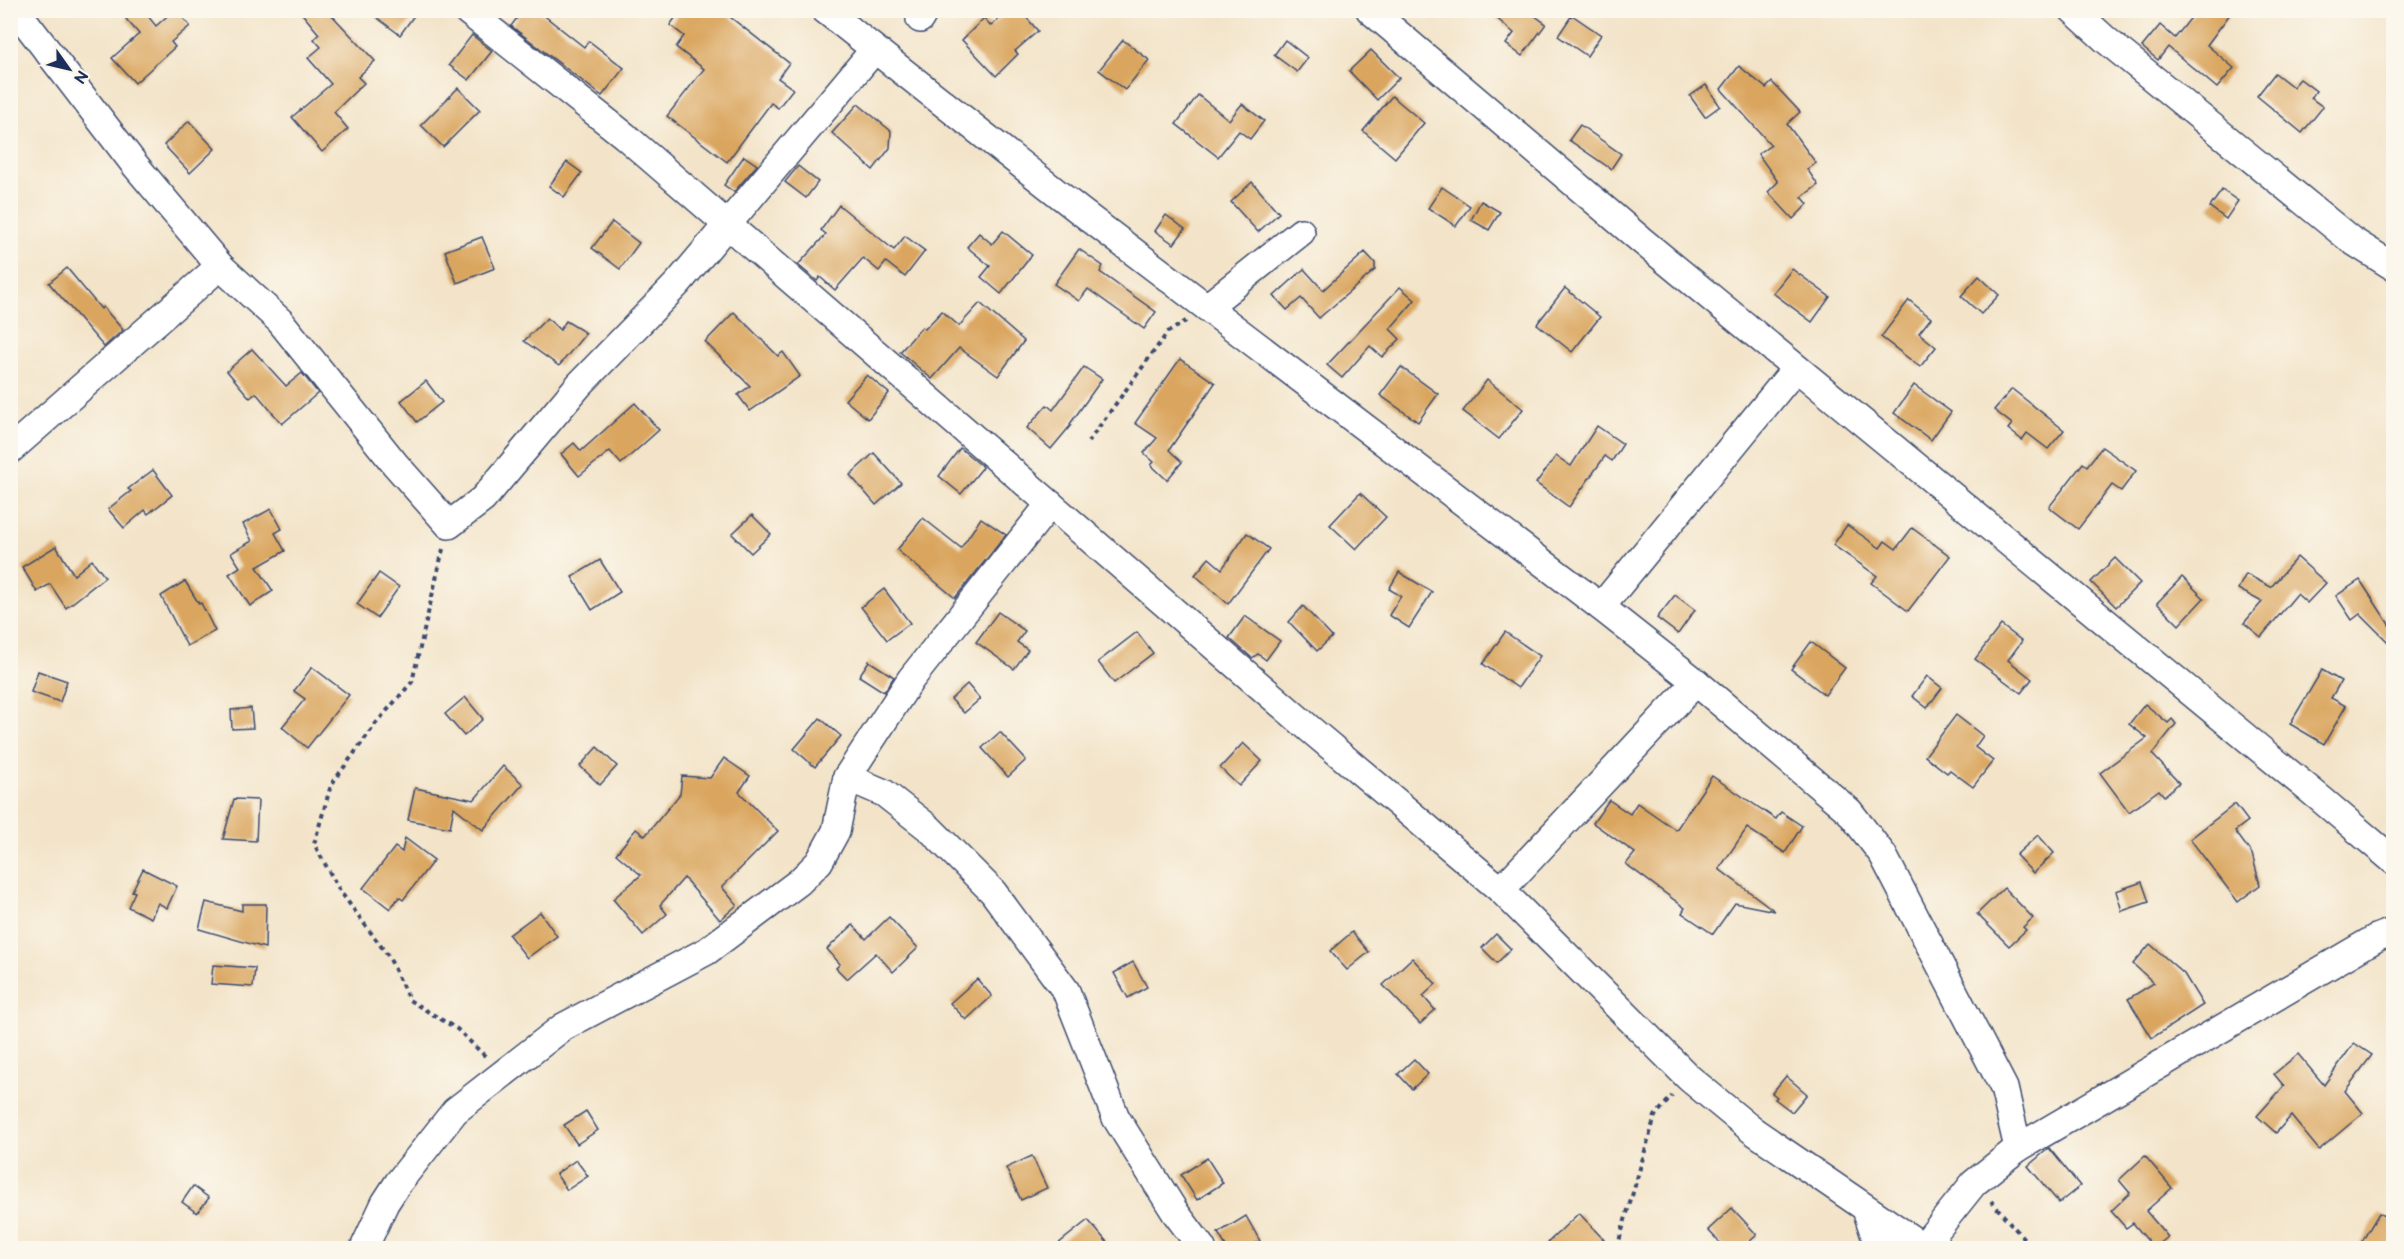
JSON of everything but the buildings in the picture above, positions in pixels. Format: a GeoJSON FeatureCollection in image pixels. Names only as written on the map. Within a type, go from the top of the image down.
{"type":"FeatureCollection","features":[{"type":"Feature","properties":{"kind":"street"},"geometry":{"type":"LineString","coordinates":[[16,10],[135,165],[220,266],[280,321],[395,464],[449,525],[483,499],[579,385],[678,284],[725,225],[874,50]]}},
{"type":"Feature","properties":{"kind":"street"},"geometry":{"type":"LineString","coordinates":[[466,10],[625,136],[725,225],[1311,730],[1501,890],[1689,1078],[1752,1130],[1922,1248],[1974,1183],[2018,1148],[2376,938],[2394,931]]}},
{"type":"Feature","properties":{"kind":"street"},"geometry":{"type":"LineString","coordinates":[[825,10],[1207,307],[1601,607],[1696,682],[1849,812],[1883,855],[2004,1088],[2018,1148]]}},
{"type":"Feature","properties":{"kind":"street"},"geometry":{"type":"LineString","coordinates":[[1370,10],[1641,240],[2394,861]]}},
{"type":"Feature","properties":{"kind":"street"},"geometry":{"type":"LineString","coordinates":[[2073,10],[2106,40],[2351,240],[2394,267]]}},
{"type":"Feature","properties":{"kind":"street"},"geometry":{"type":"LineString","coordinates":[[1207,307],[1301,232]]}},
{"type":"Feature","properties":{"kind":"street"},"geometry":{"type":"LineString","coordinates":[[10,450],[220,266]]}},
{"type":"Feature","properties":{"kind":"street"},"geometry":{"type":"LineString","coordinates":[[1601,607],[1796,368]]}},
{"type":"Feature","properties":{"kind":"street"},"geometry":{"type":"LineString","coordinates":[[364,1248],[385,1203],[398,1183],[454,1111],[562,1028],[707,951],[799,882],[819,862],[830,846],[839,819],[847,777],[911,679],[1050,504]]}},
{"type":"Feature","properties":{"kind":"street"},"geometry":{"type":"LineString","coordinates":[[1501,890],[1696,682]]}},
{"type":"Feature","properties":{"kind":"street"},"geometry":{"type":"LineString","coordinates":[[847,777],[884,793],[921,822],[993,892],[1066,991],[1116,1118],[1174,1212],[1202,1248]]}},
{"type":"Feature","properties":{"kind":"street"},"geometry":{"type":"LineString","coordinates":[[1866,1209],[1879,1248]]}},
{"type":"Feature","properties":{"kind":"path"},"geometry":{"type":"LineString","coordinates":[[1088,442],[1168,332],[1207,307]]}},
{"type":"Feature","properties":{"kind":"path"},"geometry":{"type":"LineString","coordinates":[[449,525],[412,682],[377,722],[330,785],[314,844],[340,891],[389,957],[409,1000],[457,1029],[502,1072]]}},
{"type":"Feature","properties":{"kind":"path"},"geometry":{"type":"LineString","coordinates":[[1617,1248],[1655,1116],[1689,1078]]}},
{"type":"Feature","properties":{"kind":"path"},"geometry":{"type":"LineString","coordinates":[[1974,1183],[2032,1248]]}}]}
